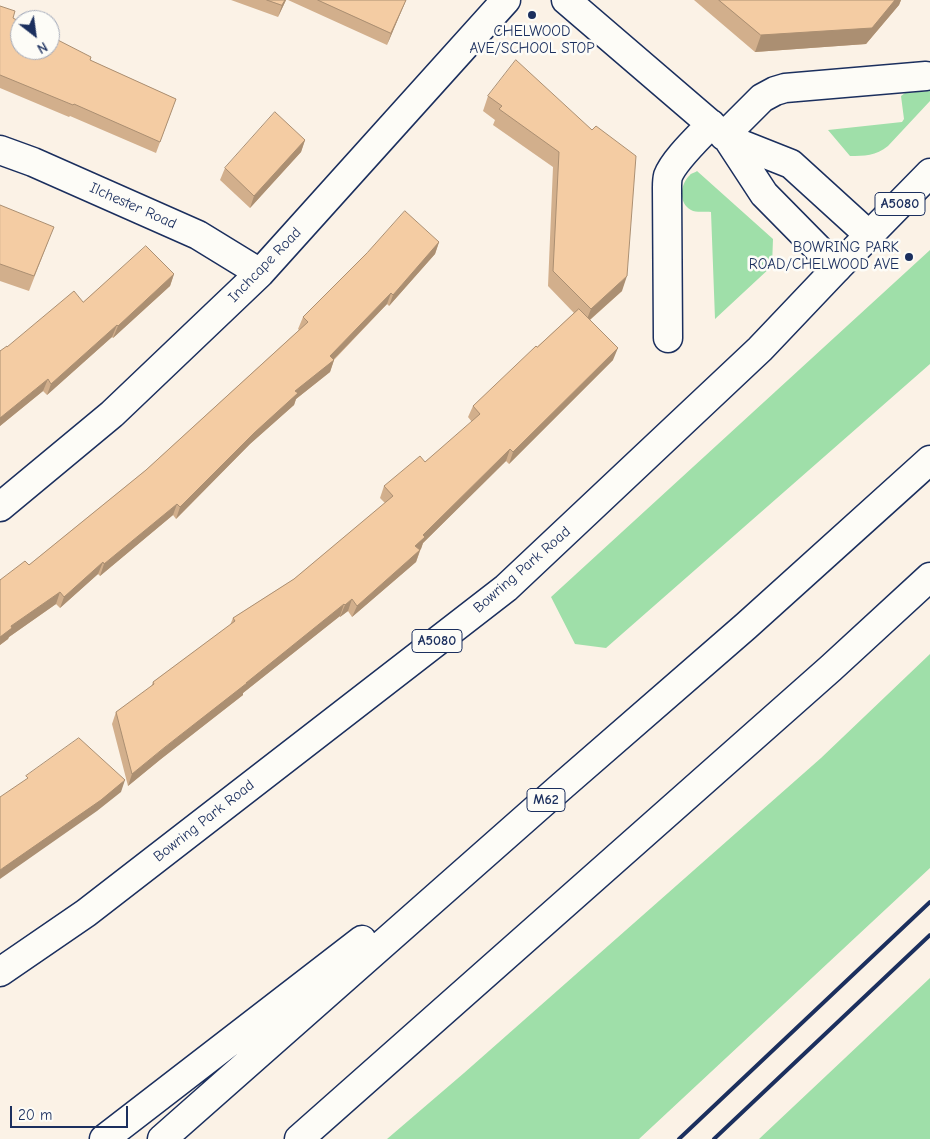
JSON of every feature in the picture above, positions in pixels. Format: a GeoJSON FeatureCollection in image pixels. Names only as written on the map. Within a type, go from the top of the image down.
{"type":"FeatureCollection","features":[{"type":"Feature","properties":{"kind":"main road","name":"Inchcape Road"},"geometry":{"type":"LineString","coordinates":[[0,508],[112,414],[260,273],[506,0]]}},
{"type":"Feature","properties":{"kind":"main road"},"geometry":{"type":"LineString","coordinates":[[566,0],[721,133],[764,194],[837,268]]}},
{"type":"Feature","properties":{"kind":"main road"},"geometry":{"type":"LineString","coordinates":[[668,338],[668,176],[685,152],[721,133],[762,98],[774,91],[785,88],[926,76]]}},
{"type":"Feature","properties":{"kind":"main road"},"geometry":{"type":"LineString","coordinates":[[721,133],[791,164],[870,235]]}},
{"type":"Feature","properties":{"kind":"main road","name":"Ilchester Road"},"geometry":{"type":"LineString","coordinates":[[0,150],[33,162],[198,235],[260,273]]}},
{"type":"Feature","properties":{"kind":"main road","name":"Bowring Park Road"},"geometry":{"type":"LineString","coordinates":[[0,972],[86,912],[506,588],[760,349],[930,174]]}},
{"type":"Feature","properties":{"kind":"main road","name":"M62"},"geometry":{"type":"LineString","coordinates":[[162,1139],[746,626],[930,460]]}},
{"type":"Feature","properties":{"kind":"main road"},"geometry":{"type":"LineString","coordinates":[[299,1139],[824,674],[930,576]]}},
{"type":"Feature","properties":{"kind":"main road"},"geometry":{"type":"LineString","coordinates":[[104,1139],[562,786]]}},
{"type":"Feature","properties":{"kind":"green space"},"geometry":{"type":"Polygon","coordinates":[[[930,91],[930,101],[888,146],[874,154],[850,156],[828,130],[902,122],[904,119],[901,96],[905,93],[930,91]]]}},
{"type":"Feature","properties":{"kind":"green space"},"geometry":{"type":"Polygon","coordinates":[[[697,171],[773,239],[772,266],[715,319],[711,212],[691,210],[682,198],[684,183],[690,175],[697,171]]]}},
{"type":"Feature","properties":{"kind":"green space"},"geometry":{"type":"Polygon","coordinates":[[[930,250],[930,364],[606,648],[575,644],[551,597],[930,250]]]}},
{"type":"Feature","properties":{"kind":"green space"},"geometry":{"type":"Polygon","coordinates":[[[930,654],[930,868],[639,1139],[387,1139],[821,758],[930,654]]]}},
{"type":"Feature","properties":{"kind":"green space"},"geometry":{"type":"Polygon","coordinates":[[[930,978],[930,1139],[759,1139],[930,978]]]}},
{"type":"Feature","properties":{"kind":"building"},"geometry":{"type":"Polygon","coordinates":[[[267,0],[285,0],[282,5],[267,0]]]}},
{"type":"Feature","properties":{"kind":"building"},"geometry":{"type":"Polygon","coordinates":[[[318,0],[406,0],[391,33],[318,0]]]}},
{"type":"Feature","properties":{"kind":"building"},"geometry":{"type":"Polygon","coordinates":[[[719,0],[895,0],[872,28],[761,35],[719,0]]]}},
{"type":"Feature","properties":{"kind":"building"},"geometry":{"type":"Polygon","coordinates":[[[0,6],[12,10],[10,10],[10,60],[60,60],[60,41],[91,57],[90,60],[176,99],[160,142],[74,104],[0,75],[0,6]]]}},
{"type":"Feature","properties":{"kind":"building"},"geometry":{"type":"Polygon","coordinates":[[[516,60],[592,130],[596,126],[636,156],[627,276],[591,309],[553,271],[559,152],[499,109],[502,106],[488,96],[516,60]]]}},
{"type":"Feature","properties":{"kind":"building"},"geometry":{"type":"Polygon","coordinates":[[[275,112],[305,140],[254,196],[225,168],[275,112]]]}},
{"type":"Feature","properties":{"kind":"building"},"geometry":{"type":"Polygon","coordinates":[[[0,205],[54,227],[34,276],[0,264],[0,205]]]}},
{"type":"Feature","properties":{"kind":"building"},"geometry":{"type":"Polygon","coordinates":[[[405,211],[439,242],[393,295],[391,293],[330,356],[334,360],[295,391],[298,393],[254,433],[180,507],[177,504],[104,564],[103,562],[64,597],[60,592],[11,626],[12,628],[0,637],[0,580],[25,561],[29,565],[146,470],[308,322],[303,317],[367,253],[405,211]]]}},
{"type":"Feature","properties":{"kind":"building"},"geometry":{"type":"Polygon","coordinates":[[[146,246],[174,274],[51,384],[48,379],[0,418],[0,351],[74,291],[83,302],[146,246]]]}},
{"type":"Feature","properties":{"kind":"building"},"geometry":{"type":"Polygon","coordinates":[[[579,309],[618,348],[513,452],[510,449],[423,535],[425,537],[415,546],[420,550],[357,606],[352,599],[344,604],[132,774],[116,712],[235,621],[233,618],[294,579],[393,496],[384,486],[420,456],[425,462],[480,414],[473,406],[536,346],[579,309]]]}},
{"type":"Feature","properties":{"kind":"building"},"geometry":{"type":"Polygon","coordinates":[[[79,738],[125,780],[101,800],[0,870],[0,797],[28,778],[26,776],[79,738]]]}},
{"type":"Feature","properties":{"kind":"railway"},"geometry":{"type":"LineString","coordinates":[[679,1139],[930,902]]}},
{"type":"Feature","properties":{"kind":"railway"},"geometry":{"type":"LineString","coordinates":[[714,1139],[930,935]]}},
{"type":"Feature","properties":{"kind":"place","name":"CHELWOOD AVE/SCHOOL STOP"},"geometry":{"type":"Point","coordinates":[532,15]}},
{"type":"Feature","properties":{"kind":"place","name":"BOWRING PARK ROAD/CHELWOOD AVE"},"geometry":{"type":"Point","coordinates":[909,257]}}]}
